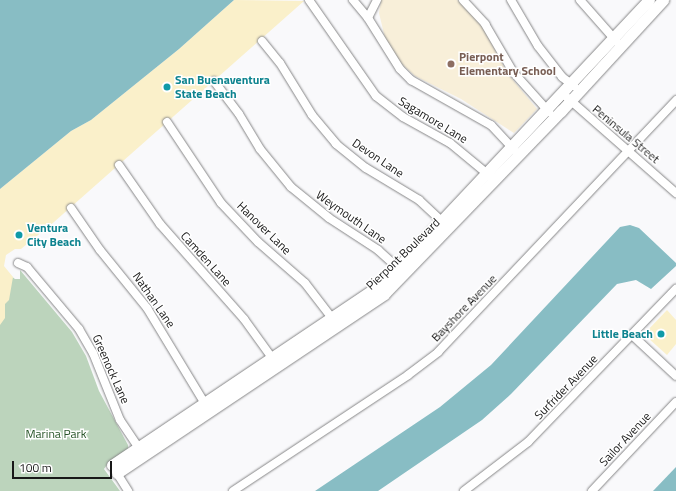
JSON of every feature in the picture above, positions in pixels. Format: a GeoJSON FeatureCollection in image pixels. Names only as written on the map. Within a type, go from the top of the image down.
{"type":"FeatureCollection","features":[{"type":"Feature","properties":{"kind":"street","name":"Sagamore Lane"},"geometry":{"type":"LineString","coordinates":[[309,0],[376,96],[403,117],[450,143],[490,176]]}},
{"type":"Feature","properties":{"kind":"street"},"geometry":{"type":"LineString","coordinates":[[353,0],[375,27],[392,58],[411,80],[485,120],[507,140],[514,150]]}},
{"type":"Feature","properties":{"kind":"street"},"geometry":{"type":"LineString","coordinates":[[368,18],[377,0]]}},
{"type":"Feature","properties":{"kind":"street"},"geometry":{"type":"LineString","coordinates":[[462,0],[485,24],[513,72],[550,113]]}},
{"type":"Feature","properties":{"kind":"street"},"geometry":{"type":"LineString","coordinates":[[511,0],[538,46],[562,77],[575,87]]}},
{"type":"Feature","properties":{"kind":"street"},"geometry":{"type":"LineString","coordinates":[[580,0],[617,41]]}},
{"type":"Feature","properties":{"kind":"street","name":"Pierpont Boulevard"},"geometry":{"type":"LineString","coordinates":[[114,469],[335,322],[384,294],[401,271],[617,41],[649,0]]}},
{"type":"Feature","properties":{"kind":"street","name":"Pierpont Boulevard"},"geometry":{"type":"LineString","coordinates":[[617,41],[662,0]]}},
{"type":"Feature","properties":{"kind":"street","name":"Devon Lane"},"geometry":{"type":"LineString","coordinates":[[262,41],[280,62],[312,115],[336,144],[366,168],[419,200],[446,224]]}},
{"type":"Feature","properties":{"kind":"street","name":"Weymouth Lane"},"geometry":{"type":"LineString","coordinates":[[214,81],[239,114],[260,149],[291,187],[324,215],[364,240],[401,271]]}},
{"type":"Feature","properties":{"kind":"street","name":"Peninsula Street"},"geometry":{"type":"LineString","coordinates":[[566,97],[599,128],[629,150],[676,193]]}},
{"type":"Feature","properties":{"kind":"street","name":"Bayshore Avenue"},"geometry":{"type":"LineString","coordinates":[[232,491],[408,375],[438,352],[676,100]]}},
{"type":"Feature","properties":{"kind":"street","name":"Hanover Lane"},"geometry":{"type":"LineString","coordinates":[[167,122],[221,203],[258,242],[305,283],[335,322]]}},
{"type":"Feature","properties":{"kind":"street","name":"Camden Lane"},"geometry":{"type":"LineString","coordinates":[[119,165],[160,224],[244,319],[274,362]]}},
{"type":"Feature","properties":{"kind":"street","name":"Nathan Lane"},"geometry":{"type":"LineString","coordinates":[[71,208],[100,250],[147,308],[206,407]]}},
{"type":"Feature","properties":{"kind":"street","name":"Greenock Lane"},"geometry":{"type":"LineString","coordinates":[[18,263],[27,267],[79,329],[93,353],[120,420],[141,451]]}},
{"type":"Feature","properties":{"kind":"street","name":"Surfrider Avenue"},"geometry":{"type":"LineString","coordinates":[[464,491],[528,442],[676,289]]}},
{"type":"Feature","properties":{"kind":"street"},"geometry":{"type":"LineString","coordinates":[[632,335],[676,376]]}},
{"type":"Feature","properties":{"kind":"street","name":"Sailor Avenue"},"geometry":{"type":"LineString","coordinates":[[592,491],[676,402]]}},
{"type":"Feature","properties":{"kind":"street"},"geometry":{"type":"LineString","coordinates":[[114,469],[128,491]]}},
{"type":"Feature","properties":{"kind":"shaded area","name":"Pierpont Elementary School"},"geometry":{"type":"Polygon","coordinates":[[[381,0],[457,0],[461,2],[481,24],[508,74],[537,109],[514,133],[461,99],[415,76],[395,58],[385,38],[379,13],[381,0]]]}},
{"type":"Feature","properties":{"kind":"green space","name":"Marina Park"},"geometry":{"type":"Polygon","coordinates":[[[0,267],[15,279],[20,279],[20,270],[72,332],[86,356],[99,391],[128,445],[128,449],[109,462],[104,469],[120,491],[0,491],[0,267]]]}},
{"type":"Feature","properties":{"kind":"sand"},"geometry":{"type":"Polygon","coordinates":[[[234,0],[304,1],[54,222],[21,249],[15,249],[6,255],[4,266],[13,277],[9,300],[5,304],[5,318],[0,325],[0,189],[71,131],[91,120],[179,49],[234,0]]]}},
{"type":"Feature","properties":{"kind":"sand","name":"Little Beach"},"geometry":{"type":"Polygon","coordinates":[[[667,310],[676,320],[676,344],[667,355],[647,337],[646,332],[667,310]]]}},
{"type":"Feature","properties":{"kind":"water"},"geometry":{"type":"Polygon","coordinates":[[[0,0],[234,0],[179,49],[91,120],[71,131],[0,189],[0,0]]]}},
{"type":"Feature","properties":{"kind":"water"},"geometry":{"type":"Polygon","coordinates":[[[630,225],[639,228],[676,263],[676,266],[651,289],[636,280],[617,284],[511,394],[482,420],[378,491],[315,491],[440,407],[491,365],[620,227],[630,225]]]}},
{"type":"Feature","properties":{"kind":"water"},"geometry":{"type":"Polygon","coordinates":[[[676,467],[676,491],[653,491],[676,467]]]}},
{"type":"Feature","properties":{"kind":"place","name":"Pierpont Elementary School"},"geometry":{"type":"Point","coordinates":[451,64]}},
{"type":"Feature","properties":{"kind":"place","name":"San Buenaventura State Beach"},"geometry":{"type":"Point","coordinates":[167,87]}},
{"type":"Feature","properties":{"kind":"place","name":"Ventura City Beach"},"geometry":{"type":"Point","coordinates":[19,235]}},
{"type":"Feature","properties":{"kind":"place","name":"Little Beach"},"geometry":{"type":"Point","coordinates":[661,334]}}]}
